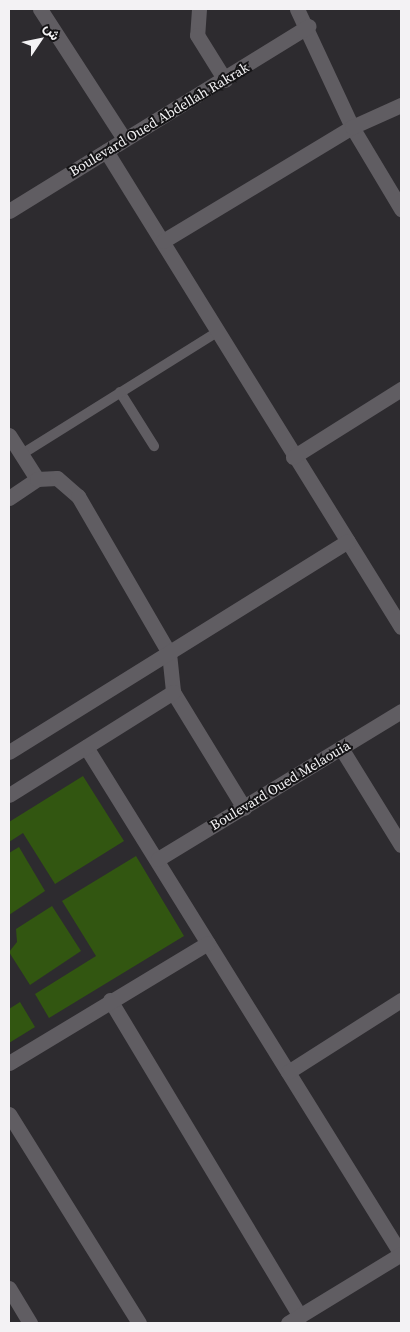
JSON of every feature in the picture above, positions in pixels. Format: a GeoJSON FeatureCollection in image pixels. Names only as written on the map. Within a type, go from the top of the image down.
{"type":"FeatureCollection","features":[{"type":"Feature","properties":{"kind":"street"},"geometry":{"type":"LineString","coordinates":[[40,9],[124,140]]}},
{"type":"Feature","properties":{"kind":"street"},"geometry":{"type":"LineString","coordinates":[[297,9],[308,26],[352,127],[401,209]]}},
{"type":"Feature","properties":{"kind":"street"},"geometry":{"type":"LineString","coordinates":[[198,11],[202,46],[225,80]]}},
{"type":"Feature","properties":{"kind":"street","name":"Boulevard Oued Abdellah Rakrak"},"geometry":{"type":"LineString","coordinates":[[9,211],[106,150],[225,80],[308,26]]}},
{"type":"Feature","properties":{"kind":"street"},"geometry":{"type":"LineString","coordinates":[[164,241],[352,127],[401,104]]}},
{"type":"Feature","properties":{"kind":"street"},"geometry":{"type":"LineString","coordinates":[[106,150],[164,241],[293,457],[401,627]]}},
{"type":"Feature","properties":{"kind":"street"},"geometry":{"type":"LineString","coordinates":[[293,457],[401,390]]}},
{"type":"Feature","properties":{"kind":"street"},"geometry":{"type":"LineString","coordinates":[[9,435],[37,479]]}},
{"type":"Feature","properties":{"kind":"street"},"geometry":{"type":"LineString","coordinates":[[9,498],[37,479],[58,478],[78,496],[169,653],[173,692],[244,808]]}},
{"type":"Feature","properties":{"kind":"street"},"geometry":{"type":"LineString","coordinates":[[9,752],[348,541]]}},
{"type":"Feature","properties":{"kind":"street"},"geometry":{"type":"LineString","coordinates":[[9,795],[173,692]]}},
{"type":"Feature","properties":{"kind":"street","name":"Boulevard Oued Melaouia"},"geometry":{"type":"LineString","coordinates":[[158,859],[401,711]]}},
{"type":"Feature","properties":{"kind":"street"},"geometry":{"type":"LineString","coordinates":[[86,747],[158,859],[401,1254],[294,1320],[110,1000]]}},
{"type":"Feature","properties":{"kind":"street"},"geometry":{"type":"LineString","coordinates":[[341,748],[401,845]]}},
{"type":"Feature","properties":{"kind":"street"},"geometry":{"type":"LineString","coordinates":[[9,1063],[110,1000],[208,943]]}},
{"type":"Feature","properties":{"kind":"street"},"geometry":{"type":"LineString","coordinates":[[288,1072],[401,1000]]}},
{"type":"Feature","properties":{"kind":"street"},"geometry":{"type":"LineString","coordinates":[[9,1114],[138,1323]]}},
{"type":"Feature","properties":{"kind":"street"},"geometry":{"type":"LineString","coordinates":[[9,1288],[30,1323]]}},
{"type":"Feature","properties":{"kind":"lane"},"geometry":{"type":"LineString","coordinates":[[22,454],[217,332]]}},
{"type":"Feature","properties":{"kind":"lane"},"geometry":{"type":"LineString","coordinates":[[120,392],[154,446]]}},
{"type":"Feature","properties":{"kind":"green space"},"geometry":{"type":"Polygon","coordinates":[[[83,776],[124,841],[55,884],[23,833],[9,842],[9,822],[83,776]]]}},
{"type":"Feature","properties":{"kind":"green space"},"geometry":{"type":"Polygon","coordinates":[[[19,847],[45,891],[9,915],[9,853],[19,847]]]}},
{"type":"Feature","properties":{"kind":"green space"},"geometry":{"type":"Polygon","coordinates":[[[136,856],[184,936],[49,1018],[35,994],[96,956],[62,901],[136,856]]]}},
{"type":"Feature","properties":{"kind":"green space"},"geometry":{"type":"Polygon","coordinates":[[[52,906],[81,951],[30,985],[9,952],[17,942],[16,929],[52,906]]]}},
{"type":"Feature","properties":{"kind":"green space"},"geometry":{"type":"Polygon","coordinates":[[[20,1002],[35,1027],[9,1043],[9,1009],[20,1002]]]}}]}
